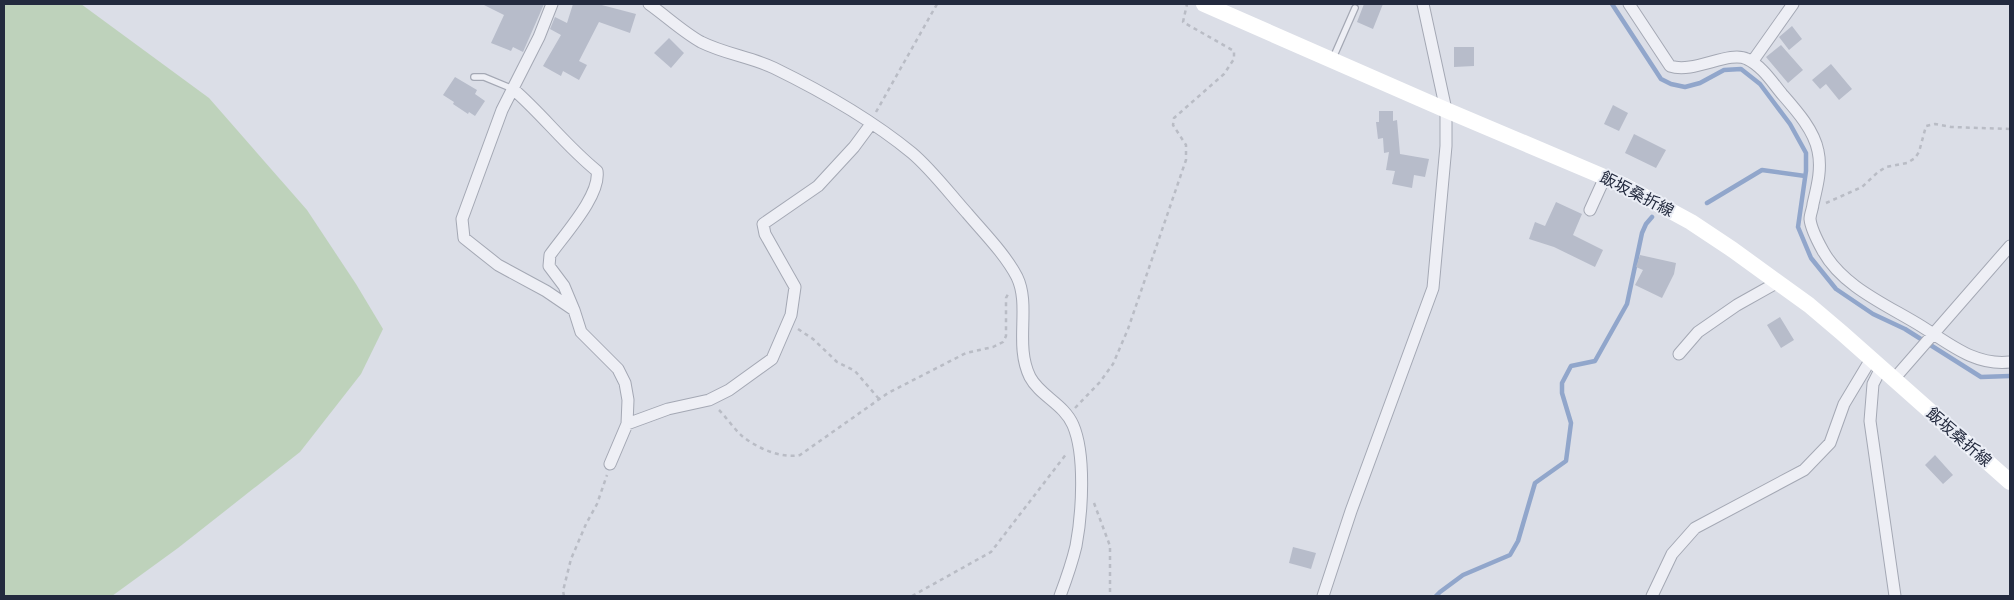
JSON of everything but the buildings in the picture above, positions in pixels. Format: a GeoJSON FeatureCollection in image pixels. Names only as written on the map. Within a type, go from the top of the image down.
{"type":"FeatureCollection","features":[{"type":"Feature","properties":{"kind":"main road","name":"飯坂桑折線"},"geometry":{"type":"LineString","coordinates":[[1204,4],[1228,11],[1446,110],[1605,177],[1692,222],[1778,282],[1842,333],[2010,482]]}},
{"type":"Feature","properties":{"kind":"street"},"geometry":{"type":"LineString","coordinates":[[552,4],[539,37],[502,110],[462,218],[464,238],[498,265],[546,290],[574,310]]}},
{"type":"Feature","properties":{"kind":"street"},"geometry":{"type":"LineString","coordinates":[[649,4],[700,41],[730,54],[771,66],[820,91],[871,124],[912,154],[935,177],[1001,254],[1017,278],[1020,287],[1022,298],[1022,353],[1030,376],[1037,386],[1065,411],[1073,425],[1078,445],[1081,491],[1076,545],[1060,596]]}},
{"type":"Feature","properties":{"kind":"street"},"geometry":{"type":"LineString","coordinates":[[1323,596],[1432,288],[1446,146],[1446,110],[1423,4]]}},
{"type":"Feature","properties":{"kind":"street"},"geometry":{"type":"LineString","coordinates":[[1629,4],[1670,66],[1678,69],[1730,58],[1746,58],[1759,67],[1796,110],[1814,139],[1818,150],[1820,164],[1810,219],[1815,236],[1823,252],[1847,280],[1970,357],[1999,363],[2010,362]]}},
{"type":"Feature","properties":{"kind":"street"},"geometry":{"type":"LineString","coordinates":[[1752,62],[1793,4]]}},
{"type":"Feature","properties":{"kind":"street"},"geometry":{"type":"LineString","coordinates":[[513,90],[530,104],[579,156],[597,171],[598,179],[593,194],[550,255],[549,266],[564,286],[581,332],[618,369],[626,383],[628,400],[627,424],[610,464]]}},
{"type":"Feature","properties":{"kind":"street"},"geometry":{"type":"LineString","coordinates":[[627,424],[668,409],[709,400],[729,390],[772,359],[791,315],[795,287],[765,234],[764,224],[818,186],[854,147],[871,124]]}},
{"type":"Feature","properties":{"kind":"street"},"geometry":{"type":"LineString","coordinates":[[1590,210],[1605,177]]}},
{"type":"Feature","properties":{"kind":"street"},"geometry":{"type":"LineString","coordinates":[[1894,379],[2010,246]]}},
{"type":"Feature","properties":{"kind":"street"},"geometry":{"type":"LineString","coordinates":[[1679,354],[1698,332],[1736,305],[1778,282]]}},
{"type":"Feature","properties":{"kind":"street"},"geometry":{"type":"LineString","coordinates":[[1652,596],[1672,554],[1695,528],[1804,470],[1830,442],[1844,404],[1876,363]]}},
{"type":"Feature","properties":{"kind":"street"},"geometry":{"type":"LineString","coordinates":[[1876,363],[1870,421],[1895,596]]}},
{"type":"Feature","properties":{"kind":"lane"},"geometry":{"type":"LineString","coordinates":[[1332,59],[1355,8]]}},
{"type":"Feature","properties":{"kind":"lane"},"geometry":{"type":"LineString","coordinates":[[474,77],[484,77],[513,90]]}},
{"type":"Feature","properties":{"kind":"path"},"geometry":{"type":"LineString","coordinates":[[871,124],[879,105],[925,28],[937,4]]}},
{"type":"Feature","properties":{"kind":"path"},"geometry":{"type":"LineString","coordinates":[[1068,416],[1100,382],[1113,364],[1128,329],[1186,160],[1186,145],[1174,125],[1174,118],[1224,74],[1234,59],[1234,51],[1183,22],[1187,4]]}},
{"type":"Feature","properties":{"kind":"path"},"geometry":{"type":"LineString","coordinates":[[1813,208],[1862,187],[1886,167],[1907,163],[1916,158],[1920,152],[1926,126],[1935,124],[1951,127],[2010,129]]}},
{"type":"Feature","properties":{"kind":"path"},"geometry":{"type":"LineString","coordinates":[[709,400],[742,436],[767,451],[793,457],[800,456],[879,400],[966,353],[993,347],[1003,342],[1006,336],[1006,298],[1009,292],[1020,287]]}},
{"type":"Feature","properties":{"kind":"path"},"geometry":{"type":"LineString","coordinates":[[786,328],[797,329],[812,339],[837,362],[855,371],[879,400]]}},
{"type":"Feature","properties":{"kind":"path"},"geometry":{"type":"LineString","coordinates":[[912,596],[991,552],[1064,455],[1078,445]]}},
{"type":"Feature","properties":{"kind":"path"},"geometry":{"type":"LineString","coordinates":[[564,596],[562,592],[571,559],[586,524],[598,504],[610,464]]}},
{"type":"Feature","properties":{"kind":"path"},"geometry":{"type":"LineString","coordinates":[[1081,491],[1089,494],[1095,505],[1110,546],[1110,596]]}},
{"type":"Feature","properties":{"kind":"green space"},"geometry":{"type":"Polygon","coordinates":[[[4,4],[81,4],[209,98],[307,210],[383,329],[361,374],[300,452],[178,548],[112,596],[4,596],[4,4]]]}},
{"type":"Feature","properties":{"kind":"waterway"},"geometry":{"type":"LineString","coordinates":[[1612,4],[1661,79],[1671,84],[1685,87],[1700,83],[1724,70],[1741,69],[1760,84],[1790,124],[1806,153],[1806,171],[1798,227],[1811,258],[1836,289],[1873,314],[1905,329],[1981,377],[2010,376]]}},
{"type":"Feature","properties":{"kind":"waterway"},"geometry":{"type":"LineString","coordinates":[[1707,203],[1762,170],[1805,176]]}},
{"type":"Feature","properties":{"kind":"waterway"},"geometry":{"type":"LineString","coordinates":[[1436,596],[1463,575],[1510,555],[1518,541],[1535,483],[1566,461],[1571,423],[1562,393],[1562,383],[1571,366],[1595,361],[1627,304],[1642,233],[1652,217]]}}]}
